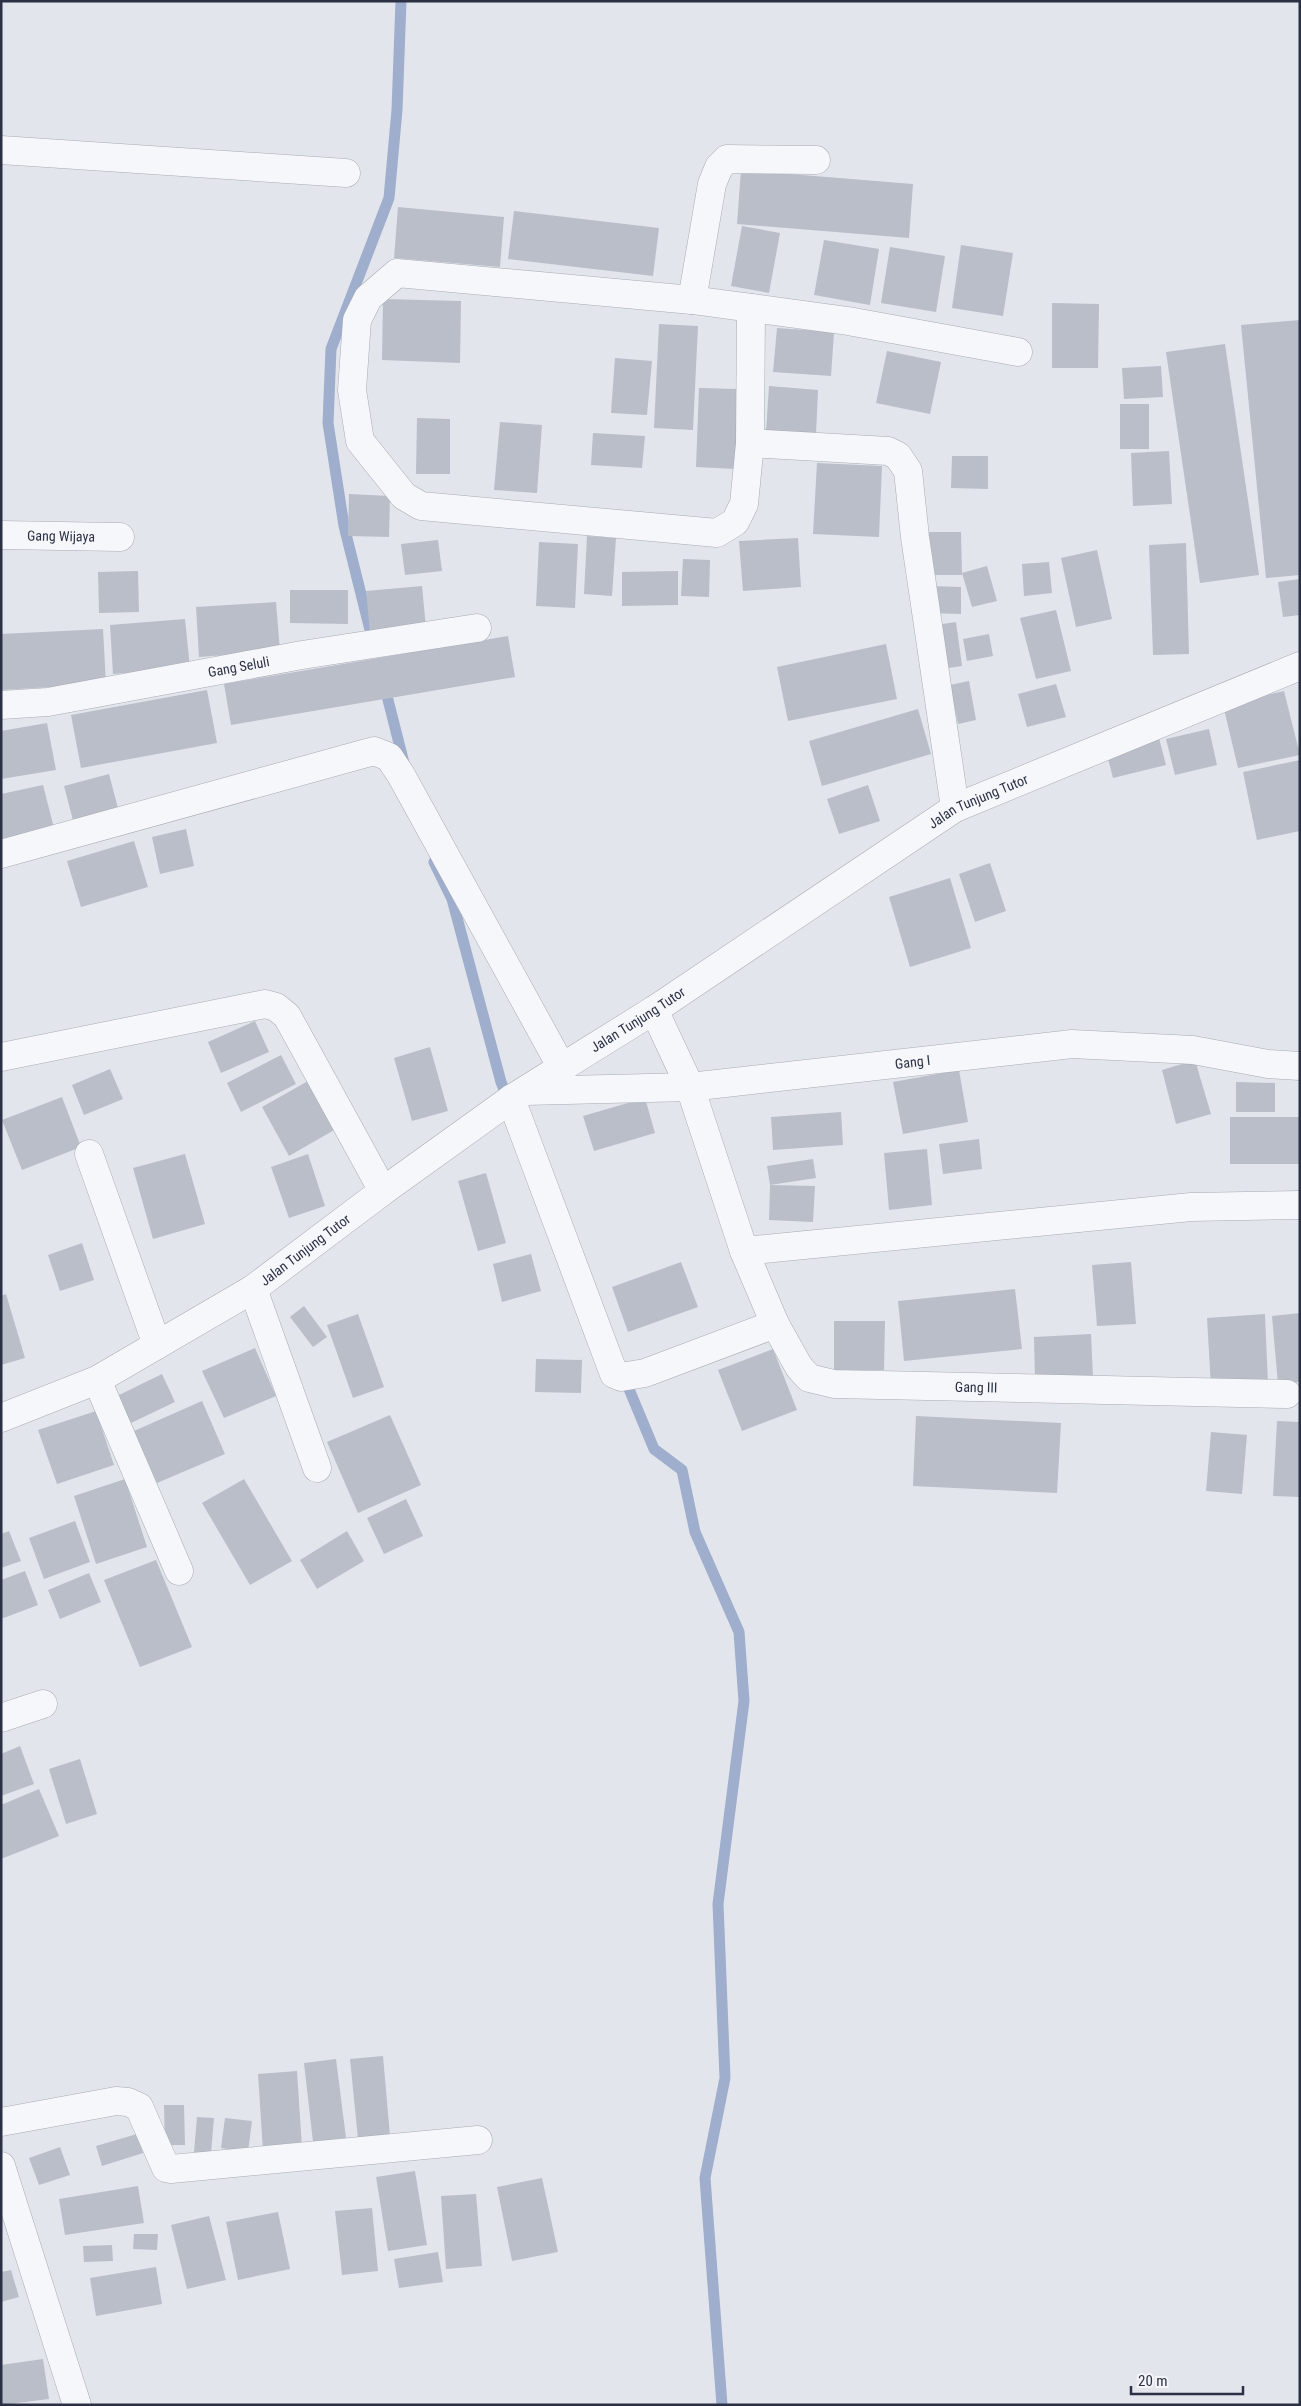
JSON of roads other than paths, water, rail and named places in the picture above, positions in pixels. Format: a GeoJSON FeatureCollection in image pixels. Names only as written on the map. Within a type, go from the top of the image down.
{"type":"FeatureCollection","features":[{"type":"Feature","properties":{"kind":"street"},"geometry":{"type":"LineString","coordinates":[[1,150],[346,173]]}},
{"type":"Feature","properties":{"kind":"street"},"geometry":{"type":"LineString","coordinates":[[692,300],[712,184],[719,167],[727,159],[816,160]]}},
{"type":"Feature","properties":{"kind":"street"},"geometry":{"type":"LineString","coordinates":[[751,308],[750,443],[744,504],[735,522],[718,533],[421,506],[404,496],[360,440],[352,390],[357,320],[368,298],[397,273],[692,300],[848,321],[1018,352]]}},
{"type":"Feature","properties":{"kind":"street"},"geometry":{"type":"LineString","coordinates":[[750,443],[888,451],[898,456],[908,471],[915,537],[955,808]]}},
{"type":"Feature","properties":{"kind":"street","name":"Gang Wijaya"},"geometry":{"type":"LineString","coordinates":[[1,535],[120,537]]}},
{"type":"Feature","properties":{"kind":"street","name":"Gang Seluli"},"geometry":{"type":"LineString","coordinates":[[1,705],[48,702],[302,655],[477,628]]}},
{"type":"Feature","properties":{"kind":"street","name":"Jalan Tunjung Tutor"},"geometry":{"type":"LineString","coordinates":[[1,1418],[98,1380],[253,1289],[383,1191],[518,1095],[654,1010],[955,808],[1300,666]]}},
{"type":"Feature","properties":{"kind":"street"},"geometry":{"type":"LineString","coordinates":[[1,854],[374,751],[389,757],[402,775],[562,1066]]}},
{"type":"Feature","properties":{"kind":"street"},"geometry":{"type":"LineString","coordinates":[[1,1057],[265,1004],[276,1007],[287,1016],[383,1191]]}},
{"type":"Feature","properties":{"kind":"street","name":"Gang III"},"geometry":{"type":"LineString","coordinates":[[654,1010],[690,1087],[744,1251],[775,1324],[798,1368],[809,1378],[834,1384],[1287,1394]]}},
{"type":"Feature","properties":{"kind":"street","name":"Gang I"},"geometry":{"type":"LineString","coordinates":[[518,1095],[690,1087],[1072,1044],[1193,1050],[1268,1064],[1300,1066]]}},
{"type":"Feature","properties":{"kind":"street"},"geometry":{"type":"LineString","coordinates":[[518,1095],[614,1374],[620,1377],[645,1373],[775,1324]]}},
{"type":"Feature","properties":{"kind":"street"},"geometry":{"type":"LineString","coordinates":[[89,1154],[158,1345]]}},
{"type":"Feature","properties":{"kind":"street"},"geometry":{"type":"LineString","coordinates":[[744,1251],[1191,1207],[1300,1206]]}},
{"type":"Feature","properties":{"kind":"street"},"geometry":{"type":"LineString","coordinates":[[253,1289],[317,1468]]}},
{"type":"Feature","properties":{"kind":"street"},"geometry":{"type":"LineString","coordinates":[[98,1380],[179,1571]]}},
{"type":"Feature","properties":{"kind":"street"},"geometry":{"type":"LineString","coordinates":[[1,1718],[43,1704]]}},
{"type":"Feature","properties":{"kind":"street"},"geometry":{"type":"LineString","coordinates":[[1,2122],[116,2101],[128,2102],[139,2108],[166,2168],[171,2169],[478,2140]]}},
{"type":"Feature","properties":{"kind":"street"},"geometry":{"type":"LineString","coordinates":[[1,2166],[77,2405]]}},
{"type":"Feature","properties":{"kind":"waterway"},"geometry":{"type":"LineString","coordinates":[[373,642],[344,526],[328,423],[331,349],[389,198],[397,110],[401,1]]}},
{"type":"Feature","properties":{"kind":"waterway"},"geometry":{"type":"LineString","coordinates":[[384,684],[404,763]]}},
{"type":"Feature","properties":{"kind":"waterway"},"geometry":{"type":"LineString","coordinates":[[434,862],[452,899],[501,1082],[509,1101]]}},
{"type":"Feature","properties":{"kind":"waterway"},"geometry":{"type":"LineString","coordinates":[[624,1377],[654,1449],[682,1470],[695,1532],[739,1632],[744,1701],[718,1904],[725,2078],[705,2178],[722,2405]]}}]}
